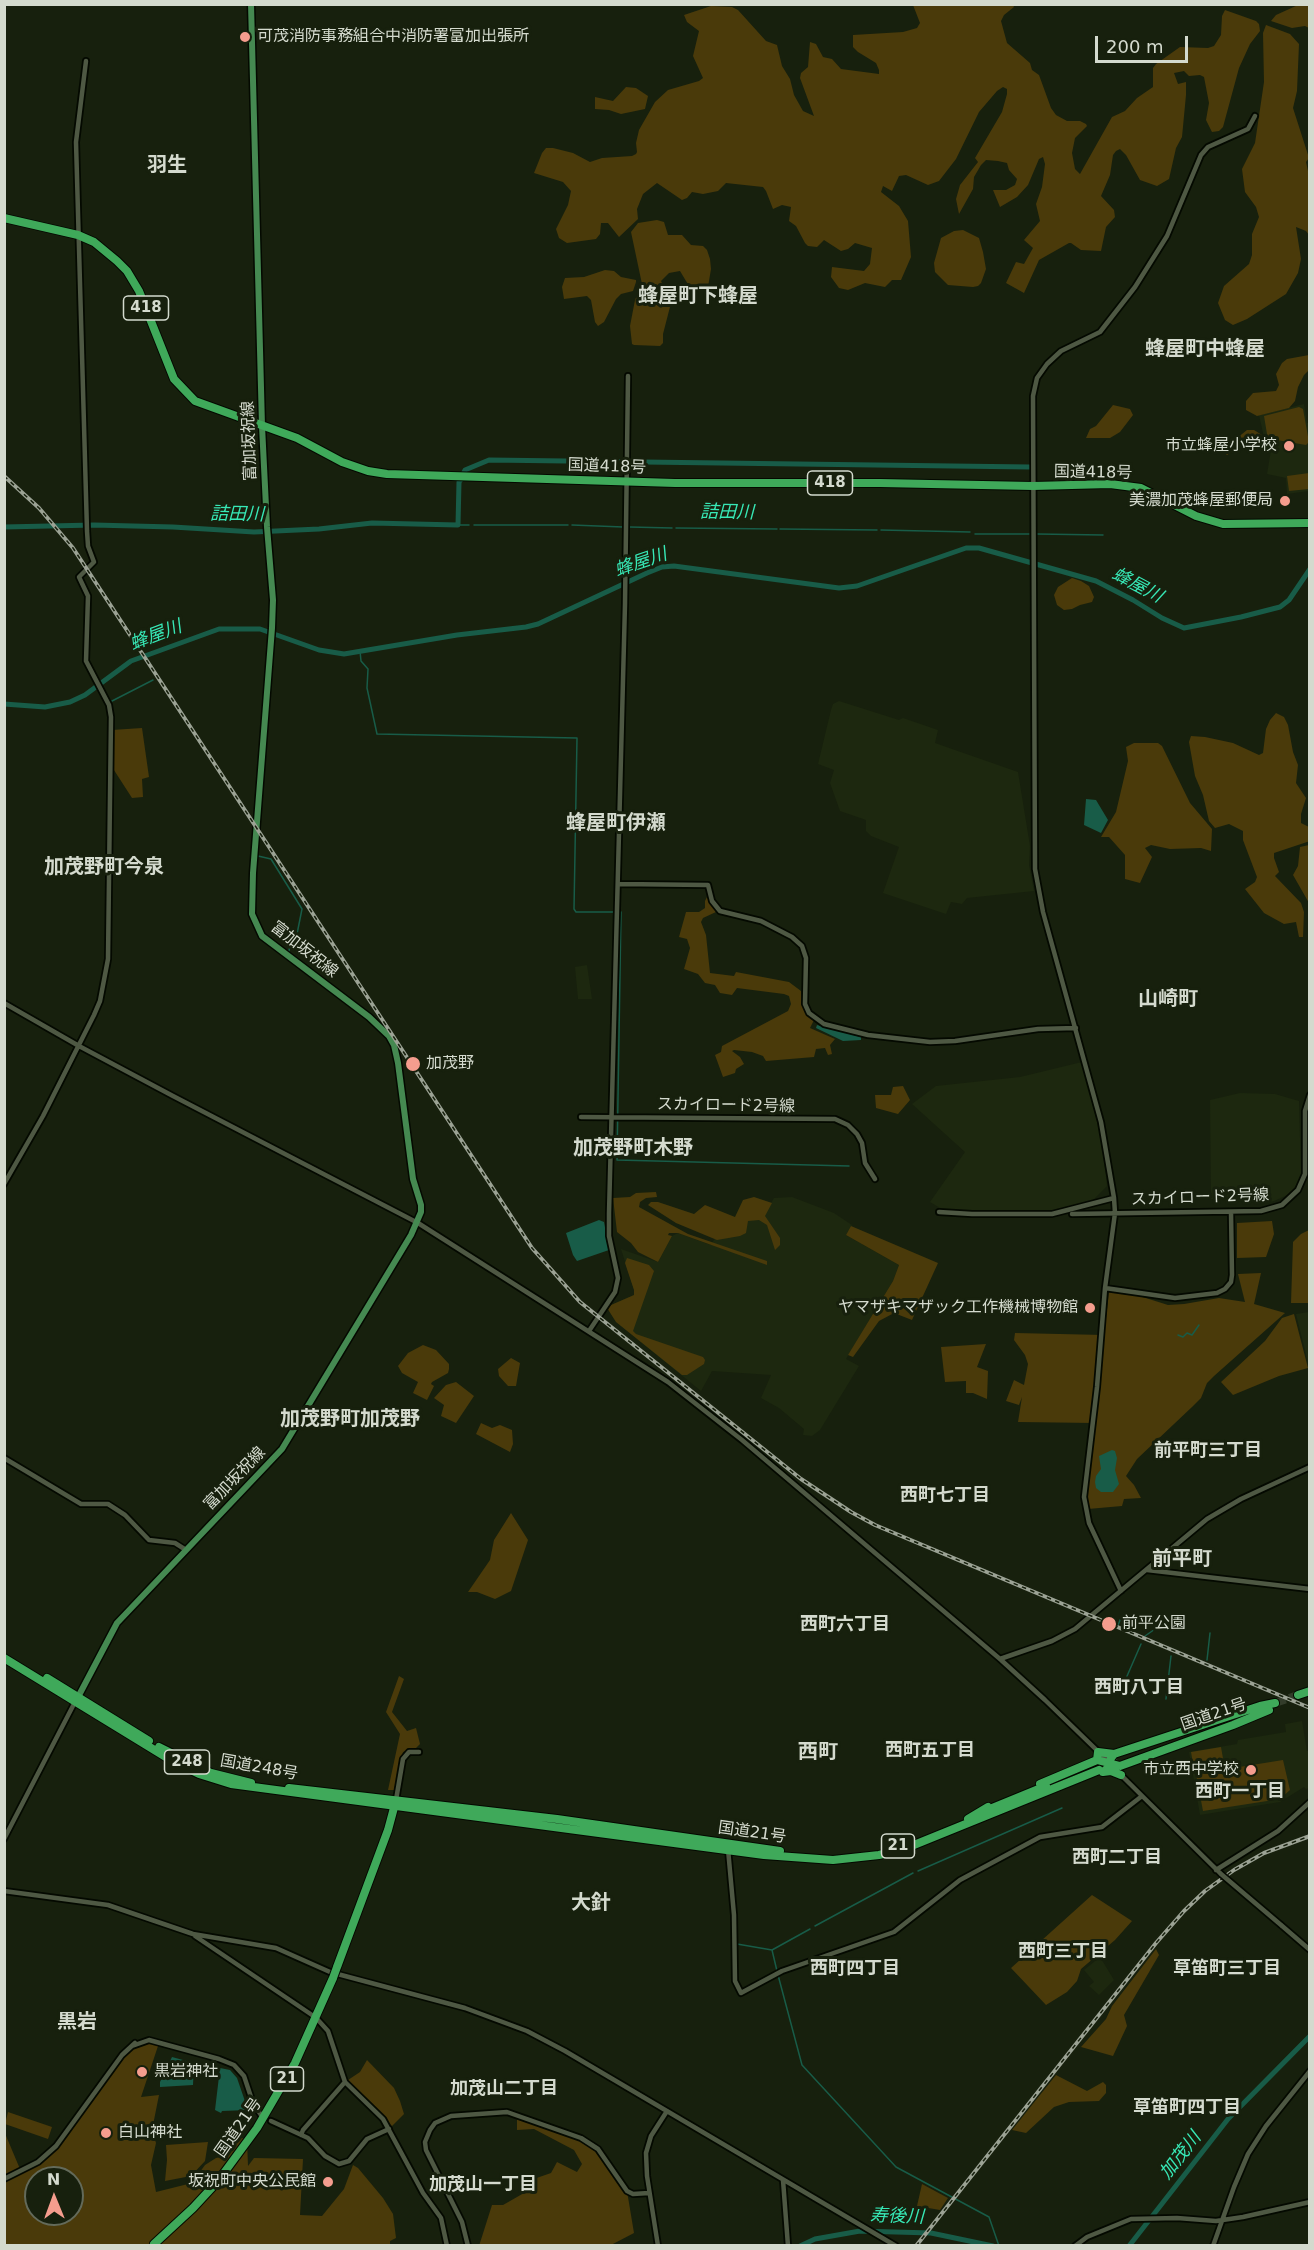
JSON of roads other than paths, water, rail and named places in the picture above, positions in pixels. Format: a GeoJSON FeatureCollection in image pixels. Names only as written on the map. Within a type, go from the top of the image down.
{"type":"FeatureCollection","features":[{"type":"Feature","properties":{"kind":"highway","name":"国道418号"},"geometry":{"type":"LineString","coordinates":[[4,218],[94,242],[127,271],[139,291],[174,379],[195,401],[297,438],[364,471],[387,474],[627,482],[1033,486],[1110,484],[1132,486],[1149,492],[1215,523],[1233,525],[1310,523]]}},
{"type":"Feature","properties":{"kind":"highway","name":"国道248号"},"geometry":{"type":"LineString","coordinates":[[4,1653],[154,1745],[210,1773],[261,1784],[395,1803]]}},
{"type":"Feature","properties":{"kind":"highway","name":"国道248号"},"geometry":{"type":"LineString","coordinates":[[4,1658],[77,1699]]}},
{"type":"Feature","properties":{"kind":"highway"},"geometry":{"type":"LineString","coordinates":[[1303,1697],[1310,1691]]}},
{"type":"Feature","properties":{"kind":"highway","name":"国道21号"},"geometry":{"type":"LineString","coordinates":[[1278,1704],[1233,1725],[1119,1760],[1260,1706],[1278,1704]]}},
{"type":"Feature","properties":{"kind":"highway"},"geometry":{"type":"LineString","coordinates":[[1099,1764],[1119,1760]]}},
{"type":"Feature","properties":{"kind":"highway"},"geometry":{"type":"LineString","coordinates":[[1099,1764],[1110,1764],[1119,1760]]}},
{"type":"Feature","properties":{"kind":"highway"},"geometry":{"type":"LineString","coordinates":[[1119,1760],[1121,1776]]}},
{"type":"Feature","properties":{"kind":"highway"},"geometry":{"type":"LineString","coordinates":[[1099,1764],[1110,1764]]}},
{"type":"Feature","properties":{"kind":"highway"},"geometry":{"type":"LineString","coordinates":[[1099,1764],[1121,1776]]}},
{"type":"Feature","properties":{"kind":"highway","name":"国道21号"},"geometry":{"type":"LineString","coordinates":[[727,1847],[808,1854],[852,1855],[901,1845],[1099,1764]]}},
{"type":"Feature","properties":{"kind":"highway","name":"国道21号"},"geometry":{"type":"LineString","coordinates":[[154,2244],[218,2181],[257,2128],[295,2063],[333,1978],[388,1830],[395,1803],[557,1819],[807,1858],[852,1859],[904,1849],[979,1819],[991,1818],[1099,1764]]}},
{"type":"Feature","properties":{"kind":"main road","name":"富加坂祝線"},"geometry":{"type":"LineString","coordinates":[[77,1699],[117,1623],[282,1449],[418,1223],[421,1205],[413,1179],[396,1053],[389,1036],[369,1017],[262,936],[252,914],[273,600],[267,536],[262,426],[251,4]]}},
{"type":"Feature","properties":{"kind":"street"},"geometry":{"type":"LineString","coordinates":[[4,1184],[79,1046],[100,1001],[108,959],[111,717],[103,694],[86,661],[88,594],[79,577],[94,562],[88,546],[87,531],[76,142],[86,61]]}},
{"type":"Feature","properties":{"kind":"street"},"geometry":{"type":"LineString","coordinates":[[1121,1591],[1089,1523],[1084,1497],[1097,1387],[1105,1288],[1115,1213],[1114,1198],[1101,1122],[1043,912],[1035,869],[1033,406],[1037,378],[1056,355],[1095,336],[1110,321],[1144,273],[1167,236],[1201,155],[1208,147],[1248,129],[1255,116]]}},
{"type":"Feature","properties":{"kind":"street"},"geometry":{"type":"LineString","coordinates":[[589,1331],[615,1292],[618,1278],[609,1236],[609,1223],[616,1116],[628,376]]}},
{"type":"Feature","properties":{"kind":"street"},"geometry":{"type":"LineString","coordinates":[[618,884],[708,885],[712,902],[720,911],[761,921],[792,937],[802,946],[806,958],[805,1004],[809,1013],[824,1024],[868,1035],[930,1042],[955,1041],[1038,1029],[1076,1028]]}},
{"type":"Feature","properties":{"kind":"street"},"geometry":{"type":"LineString","coordinates":[[4,1003],[79,1046],[418,1223],[654,1373],[694,1401],[1000,1659],[1043,1698],[1099,1764]]}},
{"type":"Feature","properties":{"kind":"street","name":"スカイロード2号線"},"geometry":{"type":"LineString","coordinates":[[1071,1214],[1232,1212],[1261,1211],[1276,1207],[1287,1201],[1298,1190],[1306,1167],[1305,1111],[1310,1095]]}},
{"type":"Feature","properties":{"kind":"street","name":"スカイロード2号線"},"geometry":{"type":"LineString","coordinates":[[581,1117],[835,1119],[848,1125],[857,1134],[862,1143],[865,1163],[875,1179]]}},
{"type":"Feature","properties":{"kind":"street"},"geometry":{"type":"LineString","coordinates":[[939,1212],[1052,1214],[1114,1198]]}},
{"type":"Feature","properties":{"kind":"street"},"geometry":{"type":"LineString","coordinates":[[1105,1288],[1175,1298],[1217,1293],[1225,1289],[1231,1282],[1232,1275],[1232,1212]]}},
{"type":"Feature","properties":{"kind":"street"},"geometry":{"type":"LineString","coordinates":[[4,1458],[81,1504],[108,1504],[125,1515],[149,1540],[175,1543],[186,1550]]}},
{"type":"Feature","properties":{"kind":"street"},"geometry":{"type":"LineString","coordinates":[[1000,1659],[1052,1641],[1075,1629],[1187,1535],[1224,1508],[1310,1467]]}},
{"type":"Feature","properties":{"kind":"street"},"geometry":{"type":"LineString","coordinates":[[1147,1570],[1310,1589]]}},
{"type":"Feature","properties":{"kind":"street"},"geometry":{"type":"LineString","coordinates":[[4,1839],[77,1699]]}},
{"type":"Feature","properties":{"kind":"street"},"geometry":{"type":"LineString","coordinates":[[395,1803],[403,1759],[409,1752],[419,1752]]}},
{"type":"Feature","properties":{"kind":"street"},"geometry":{"type":"LineString","coordinates":[[1110,1764],[1219,1872],[1310,1950]]}},
{"type":"Feature","properties":{"kind":"street"},"geometry":{"type":"LineString","coordinates":[[727,1847],[734,1915],[736,1985],[741,1993],[778,1973],[894,1932],[960,1880],[1040,1837],[1102,1827],[1142,1796]]}},
{"type":"Feature","properties":{"kind":"street"},"geometry":{"type":"LineString","coordinates":[[1219,1872],[1278,1831],[1310,1802]]}},
{"type":"Feature","properties":{"kind":"street"},"geometry":{"type":"LineString","coordinates":[[4,1890],[108,1905],[193,1934],[276,1948],[330,1972],[475,2012],[542,2038],[896,2246]]}},
{"type":"Feature","properties":{"kind":"street"},"geometry":{"type":"LineString","coordinates":[[193,1934],[312,2015]]}},
{"type":"Feature","properties":{"kind":"street"},"geometry":{"type":"LineString","coordinates":[[318,2020],[328,2031],[345,2082],[377,2113],[389,2129],[423,2193],[441,2218],[447,2246]]}},
{"type":"Feature","properties":{"kind":"street"},"geometry":{"type":"LineString","coordinates":[[4,2179],[38,2162],[56,2146],[127,2048],[148,2040],[234,2065],[244,2076],[253,2103],[261,2115]]}},
{"type":"Feature","properties":{"kind":"street"},"geometry":{"type":"LineString","coordinates":[[1213,2246],[1240,2172],[1257,2138],[1310,2071]]}},
{"type":"Feature","properties":{"kind":"street"},"geometry":{"type":"LineString","coordinates":[[301,2135],[345,2082]]}},
{"type":"Feature","properties":{"kind":"street"},"geometry":{"type":"LineString","coordinates":[[658,2246],[645,2162],[648,2143],[667,2111]]}},
{"type":"Feature","properties":{"kind":"street"},"geometry":{"type":"LineString","coordinates":[[468,2246],[462,2222],[426,2150],[425,2142],[435,2123],[451,2116],[507,2112],[581,2138],[598,2149],[627,2191],[633,2194],[649,2193]]}},
{"type":"Feature","properties":{"kind":"street"},"geometry":{"type":"LineString","coordinates":[[271,2121],[301,2135],[339,2164],[345,2164],[367,2139],[389,2129]]}},
{"type":"Feature","properties":{"kind":"street"},"geometry":{"type":"LineString","coordinates":[[783,2180],[788,2246]]}},
{"type":"Feature","properties":{"kind":"street"},"geometry":{"type":"LineString","coordinates":[[1076,2245],[1087,2237],[1125,2221],[1153,2218],[1222,2220],[1310,2202]]}},
{"type":"Feature","properties":{"kind":"waterway"},"geometry":{"type":"LineString","coordinates":[[464,472],[489,460],[1030,467]]}},
{"type":"Feature","properties":{"kind":"waterway","name":"詰田川"},"geometry":{"type":"LineString","coordinates":[[4,527],[94,525],[254,532],[319,529],[372,523],[458,525],[459,482],[462,478]]}},
{"type":"Feature","properties":{"kind":"waterway","name":"詰田川"},"geometry":{"type":"LineString","coordinates":[[458,525],[469,525]]}},
{"type":"Feature","properties":{"kind":"waterway","name":"詰田川"},"geometry":{"type":"LineString","coordinates":[[474,525],[568,525]]}},
{"type":"Feature","properties":{"kind":"waterway","name":"詰田川"},"geometry":{"type":"LineString","coordinates":[[572,525],[623,527]]}},
{"type":"Feature","properties":{"kind":"waterway","name":"詰田川"},"geometry":{"type":"LineString","coordinates":[[630,527],[672,528]]}},
{"type":"Feature","properties":{"kind":"waterway","name":"詰田川"},"geometry":{"type":"LineString","coordinates":[[676,528],[777,529]]}},
{"type":"Feature","properties":{"kind":"waterway","name":"詰田川"},"geometry":{"type":"LineString","coordinates":[[780,529],[877,530]]}},
{"type":"Feature","properties":{"kind":"waterway","name":"詰田川"},"geometry":{"type":"LineString","coordinates":[[881,530],[970,532]]}},
{"type":"Feature","properties":{"kind":"waterway","name":"詰田川"},"geometry":{"type":"LineString","coordinates":[[975,534],[1029,534]]}},
{"type":"Feature","properties":{"kind":"waterway","name":"詰田川"},"geometry":{"type":"LineString","coordinates":[[1037,534],[1103,535]]}},
{"type":"Feature","properties":{"kind":"waterway","name":"蜂屋川"},"geometry":{"type":"LineString","coordinates":[[4,704],[45,707],[70,702],[85,695],[131,661],[219,629],[260,629],[319,650],[344,654],[457,635],[526,627],[538,624],[662,567],[674,566],[839,588],[857,586],[966,548],[979,548],[1096,581],[1184,628],[1280,607],[1289,600],[1310,569]]}},
{"type":"Feature","properties":{"kind":"waterway"},"geometry":{"type":"LineString","coordinates":[[360,651],[361,661],[368,669],[367,688],[377,734],[577,738],[574,909],[576,912],[614,912]]}},
{"type":"Feature","properties":{"kind":"waterway"},"geometry":{"type":"LineString","coordinates":[[112,701],[153,680]]}},
{"type":"Feature","properties":{"kind":"waterway"},"geometry":{"type":"LineString","coordinates":[[258,856],[271,859],[302,909],[297,934],[291,938],[289,951]]}},
{"type":"Feature","properties":{"kind":"waterway"},"geometry":{"type":"LineString","coordinates":[[621,912],[617,1160],[849,1166]]}},
{"type":"Feature","properties":{"kind":"waterway"},"geometry":{"type":"LineString","coordinates":[[1178,1335],[1183,1337],[1187,1333],[1192,1335],[1199,1325]]}},
{"type":"Feature","properties":{"kind":"waterway"},"geometry":{"type":"LineString","coordinates":[[1118,1625],[1121,1618]]}},
{"type":"Feature","properties":{"kind":"waterway"},"geometry":{"type":"LineString","coordinates":[[1145,1636],[1158,1627]]}},
{"type":"Feature","properties":{"kind":"waterway"},"geometry":{"type":"LineString","coordinates":[[1207,1660],[1210,1633]]}},
{"type":"Feature","properties":{"kind":"waterway"},"geometry":{"type":"LineString","coordinates":[[1124,1683],[1141,1644]]}},
{"type":"Feature","properties":{"kind":"waterway"},"geometry":{"type":"LineString","coordinates":[[1166,1699],[1171,1656]]}},
{"type":"Feature","properties":{"kind":"waterway"},"geometry":{"type":"LineString","coordinates":[[918,1871],[1062,1808]]}},
{"type":"Feature","properties":{"kind":"waterway"},"geometry":{"type":"LineString","coordinates":[[815,1926],[913,1873]]}},
{"type":"Feature","properties":{"kind":"waterway"},"geometry":{"type":"LineString","coordinates":[[737,1944],[772,1950],[810,1929]]}},
{"type":"Feature","properties":{"kind":"waterway"},"geometry":{"type":"LineString","coordinates":[[772,1950],[777,1971]]}},
{"type":"Feature","properties":{"kind":"waterway"},"geometry":{"type":"LineString","coordinates":[[778,1975],[802,2065],[896,2167],[989,2217],[999,2246]]}},
{"type":"Feature","properties":{"kind":"waterway","name":"加茂川"},"geometry":{"type":"LineString","coordinates":[[1129,2246],[1228,2119],[1310,2036]]}},
{"type":"Feature","properties":{"kind":"waterway","name":"寿後川"},"geometry":{"type":"LineString","coordinates":[[800,2246],[815,2239],[860,2231],[931,2233],[993,2246]]}},
{"type":"Feature","properties":{"kind":"tunnel"},"geometry":{"type":"LineString","coordinates":[[1278,1702],[1298,1695]]}},
{"type":"Feature","properties":{"kind":"tunnel"},"geometry":{"type":"LineString","coordinates":[[1098,1765],[1120,1757]]}},
{"type":"Feature","properties":{"kind":"railway"},"geometry":{"type":"LineString","coordinates":[[4,476],[39,508],[73,548],[532,1248],[580,1302],[801,1479],[851,1512],[875,1525],[1310,1708]]}},
{"type":"Feature","properties":{"kind":"railway"},"geometry":{"type":"LineString","coordinates":[[916,2246],[1156,1943],[1184,1911],[1205,1891],[1234,1870],[1264,1853],[1310,1836]]}},
{"type":"Feature","properties":{"kind":"place","name":"可茂消防事務組合中消防署富加出張所"},"geometry":{"type":"Point","coordinates":[245,37]}},
{"type":"Feature","properties":{"kind":"place","name":"市立蜂屋小学校"},"geometry":{"type":"Point","coordinates":[1289,446]}},
{"type":"Feature","properties":{"kind":"place","name":"美濃加茂蜂屋郵便局"},"geometry":{"type":"Point","coordinates":[1285,501]}},
{"type":"Feature","properties":{"kind":"place","name":"加茂野"},"geometry":{"type":"Point","coordinates":[413,1064]}},
{"type":"Feature","properties":{"kind":"place","name":"ヤマザキマザック工作機械博物館"},"geometry":{"type":"Point","coordinates":[1090,1308]}},
{"type":"Feature","properties":{"kind":"place","name":"前平公園"},"geometry":{"type":"Point","coordinates":[1109,1624]}},
{"type":"Feature","properties":{"kind":"place","name":"市立西中学校"},"geometry":{"type":"Point","coordinates":[1251,1770]}},
{"type":"Feature","properties":{"kind":"place","name":"黒岩神社"},"geometry":{"type":"Point","coordinates":[142,2072]}},
{"type":"Feature","properties":{"kind":"place","name":"白山神社"},"geometry":{"type":"Point","coordinates":[106,2133]}},
{"type":"Feature","properties":{"kind":"place","name":"坂祝町中央公民館"},"geometry":{"type":"Point","coordinates":[328,2182]}},
{"type":"Feature","properties":{"kind":"district","name":"羽生"},"geometry":{"type":"Point","coordinates":[167,166]}},
{"type":"Feature","properties":{"kind":"district","name":"蜂屋町下蜂屋"},"geometry":{"type":"Point","coordinates":[698,297]}},
{"type":"Feature","properties":{"kind":"district","name":"蜂屋町中蜂屋"},"geometry":{"type":"Point","coordinates":[1205,350]}},
{"type":"Feature","properties":{"kind":"district","name":"蜂屋町伊瀬"},"geometry":{"type":"Point","coordinates":[616,824]}},
{"type":"Feature","properties":{"kind":"district","name":"加茂野町今泉"},"geometry":{"type":"Point","coordinates":[104,868]}},
{"type":"Feature","properties":{"kind":"district","name":"山崎町"},"geometry":{"type":"Point","coordinates":[1168,1000]}},
{"type":"Feature","properties":{"kind":"district","name":"加茂野町木野"},"geometry":{"type":"Point","coordinates":[633,1149]}},
{"type":"Feature","properties":{"kind":"district","name":"加茂野町加茂野"},"geometry":{"type":"Point","coordinates":[350,1420]}},
{"type":"Feature","properties":{"kind":"district","name":"前平町三丁目"},"geometry":{"type":"Point","coordinates":[1208,1451]}},
{"type":"Feature","properties":{"kind":"district","name":"西町七丁目"},"geometry":{"type":"Point","coordinates":[945,1496]}},
{"type":"Feature","properties":{"kind":"district","name":"前平町"},"geometry":{"type":"Point","coordinates":[1182,1560]}},
{"type":"Feature","properties":{"kind":"district","name":"西町六丁目"},"geometry":{"type":"Point","coordinates":[845,1625]}},
{"type":"Feature","properties":{"kind":"district","name":"西町八丁目"},"geometry":{"type":"Point","coordinates":[1139,1688]}},
{"type":"Feature","properties":{"kind":"district","name":"西町五丁目"},"geometry":{"type":"Point","coordinates":[930,1751]}},
{"type":"Feature","properties":{"kind":"district","name":"西町"},"geometry":{"type":"Point","coordinates":[818,1753]}},
{"type":"Feature","properties":{"kind":"district","name":"西町一丁目"},"geometry":{"type":"Point","coordinates":[1240,1792]}},
{"type":"Feature","properties":{"kind":"district","name":"西町二丁目"},"geometry":{"type":"Point","coordinates":[1117,1858]}},
{"type":"Feature","properties":{"kind":"district","name":"大針"},"geometry":{"type":"Point","coordinates":[591,1904]}},
{"type":"Feature","properties":{"kind":"district","name":"西町三丁目"},"geometry":{"type":"Point","coordinates":[1063,1952]}},
{"type":"Feature","properties":{"kind":"district","name":"西町四丁目"},"geometry":{"type":"Point","coordinates":[855,1969]}},
{"type":"Feature","properties":{"kind":"district","name":"草笛町三丁目"},"geometry":{"type":"Point","coordinates":[1227,1969]}},
{"type":"Feature","properties":{"kind":"district","name":"黒岩"},"geometry":{"type":"Point","coordinates":[77,2023]}},
{"type":"Feature","properties":{"kind":"district","name":"加茂山二丁目"},"geometry":{"type":"Point","coordinates":[504,2089]}},
{"type":"Feature","properties":{"kind":"district","name":"草笛町四丁目"},"geometry":{"type":"Point","coordinates":[1187,2108]}},
{"type":"Feature","properties":{"kind":"district","name":"加茂山一丁目"},"geometry":{"type":"Point","coordinates":[483,2185]}}]}
